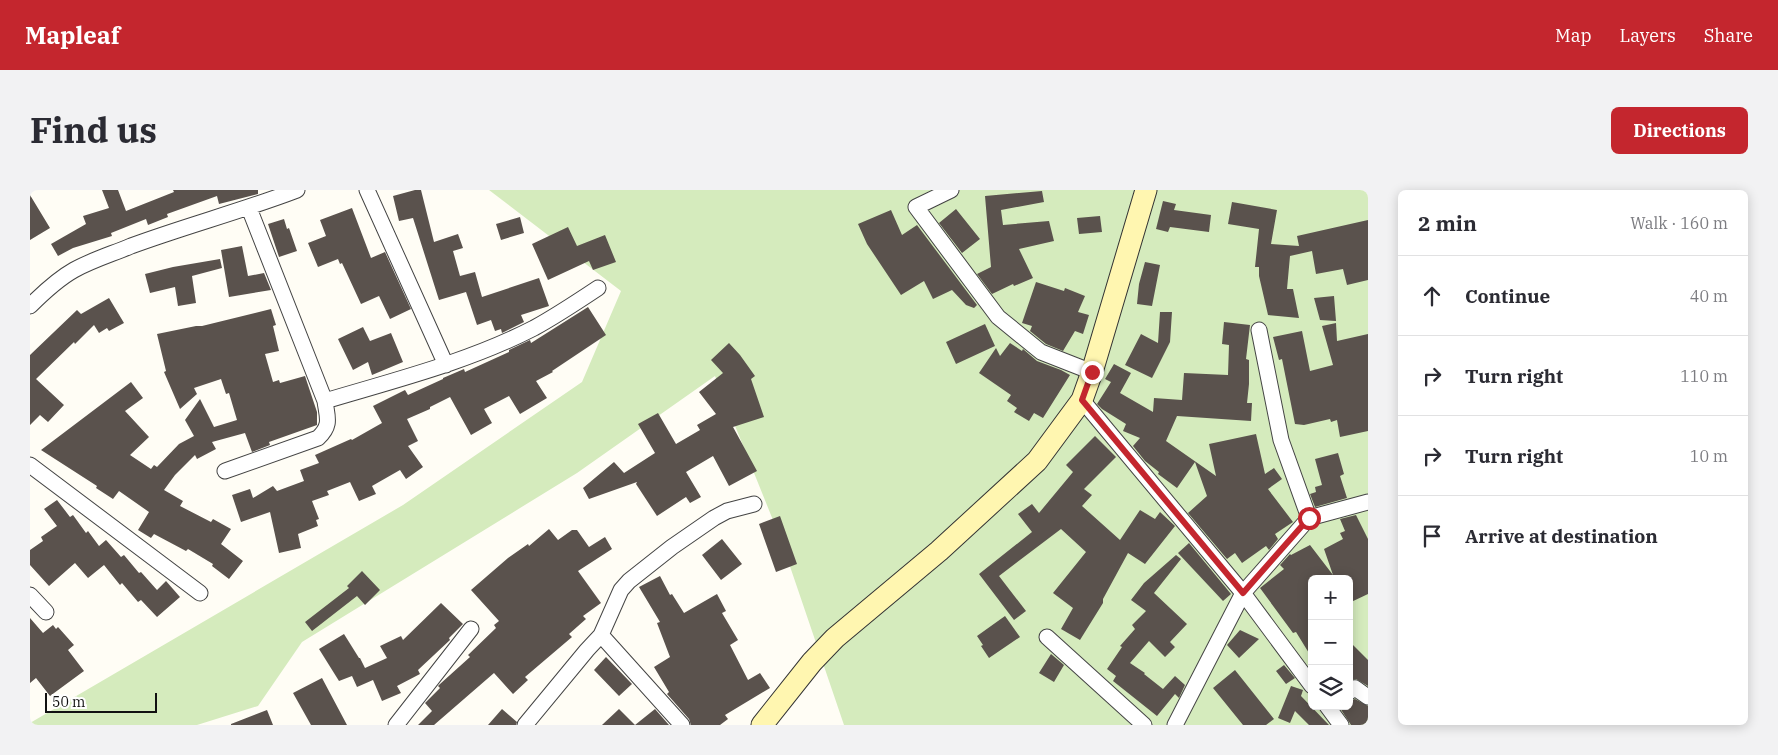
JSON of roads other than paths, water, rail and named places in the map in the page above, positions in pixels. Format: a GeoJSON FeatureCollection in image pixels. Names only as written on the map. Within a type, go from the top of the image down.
{"type":"FeatureCollection","features":[{"type":"Feature","properties":{"kind":"main road"},"geometry":{"type":"LineString","coordinates":[[762,725],[812,662],[835,638],[939,551],[1037,461],[1082,400],[1146,190]]}},
{"type":"Feature","properties":{"kind":"street"},"geometry":{"type":"LineString","coordinates":[[30,306],[73,270],[93,261],[164,234],[249,208],[297,190]]}},
{"type":"Feature","properties":{"kind":"street"},"geometry":{"type":"LineString","coordinates":[[367,190],[446,365]]}},
{"type":"Feature","properties":{"kind":"street"},"geometry":{"type":"LineString","coordinates":[[951,190],[916,207],[998,317],[1041,352],[1092,372]]}},
{"type":"Feature","properties":{"kind":"street"},"geometry":{"type":"LineString","coordinates":[[225,471],[318,438],[326,430],[328,422],[324,401],[249,208]]}},
{"type":"Feature","properties":{"kind":"street"},"geometry":{"type":"LineString","coordinates":[[324,401],[446,365],[509,340],[554,317],[598,288]]}},
{"type":"Feature","properties":{"kind":"street"},"geometry":{"type":"LineString","coordinates":[[1259,330],[1281,440],[1309,518]]}},
{"type":"Feature","properties":{"kind":"street"},"geometry":{"type":"LineString","coordinates":[[1082,400],[1243,593],[1308,681]]}},
{"type":"Feature","properties":{"kind":"street"},"geometry":{"type":"LineString","coordinates":[[30,465],[200,593]]}},
{"type":"Feature","properties":{"kind":"street"},"geometry":{"type":"LineString","coordinates":[[1175,725],[1243,593],[1309,518],[1368,502]]}},
{"type":"Feature","properties":{"kind":"street"},"geometry":{"type":"LineString","coordinates":[[525,725],[587,650],[602,635],[621,590],[629,581],[672,546],[714,518],[727,511],[754,504]]}},
{"type":"Feature","properties":{"kind":"street"},"geometry":{"type":"LineString","coordinates":[[30,595],[46,612]]}},
{"type":"Feature","properties":{"kind":"street"},"geometry":{"type":"LineString","coordinates":[[396,725],[471,629]]}},
{"type":"Feature","properties":{"kind":"street"},"geometry":{"type":"LineString","coordinates":[[602,635],[682,725]]}},
{"type":"Feature","properties":{"kind":"street"},"geometry":{"type":"LineString","coordinates":[[1048,637],[1144,725]]}},
{"type":"Feature","properties":{"kind":"street"},"geometry":{"type":"LineString","coordinates":[[1353,689],[1355,688],[1368,697]]}},
{"type":"Feature","properties":{"kind":"street"},"geometry":{"type":"LineString","coordinates":[[1330,710],[1341,725]]}}]}
